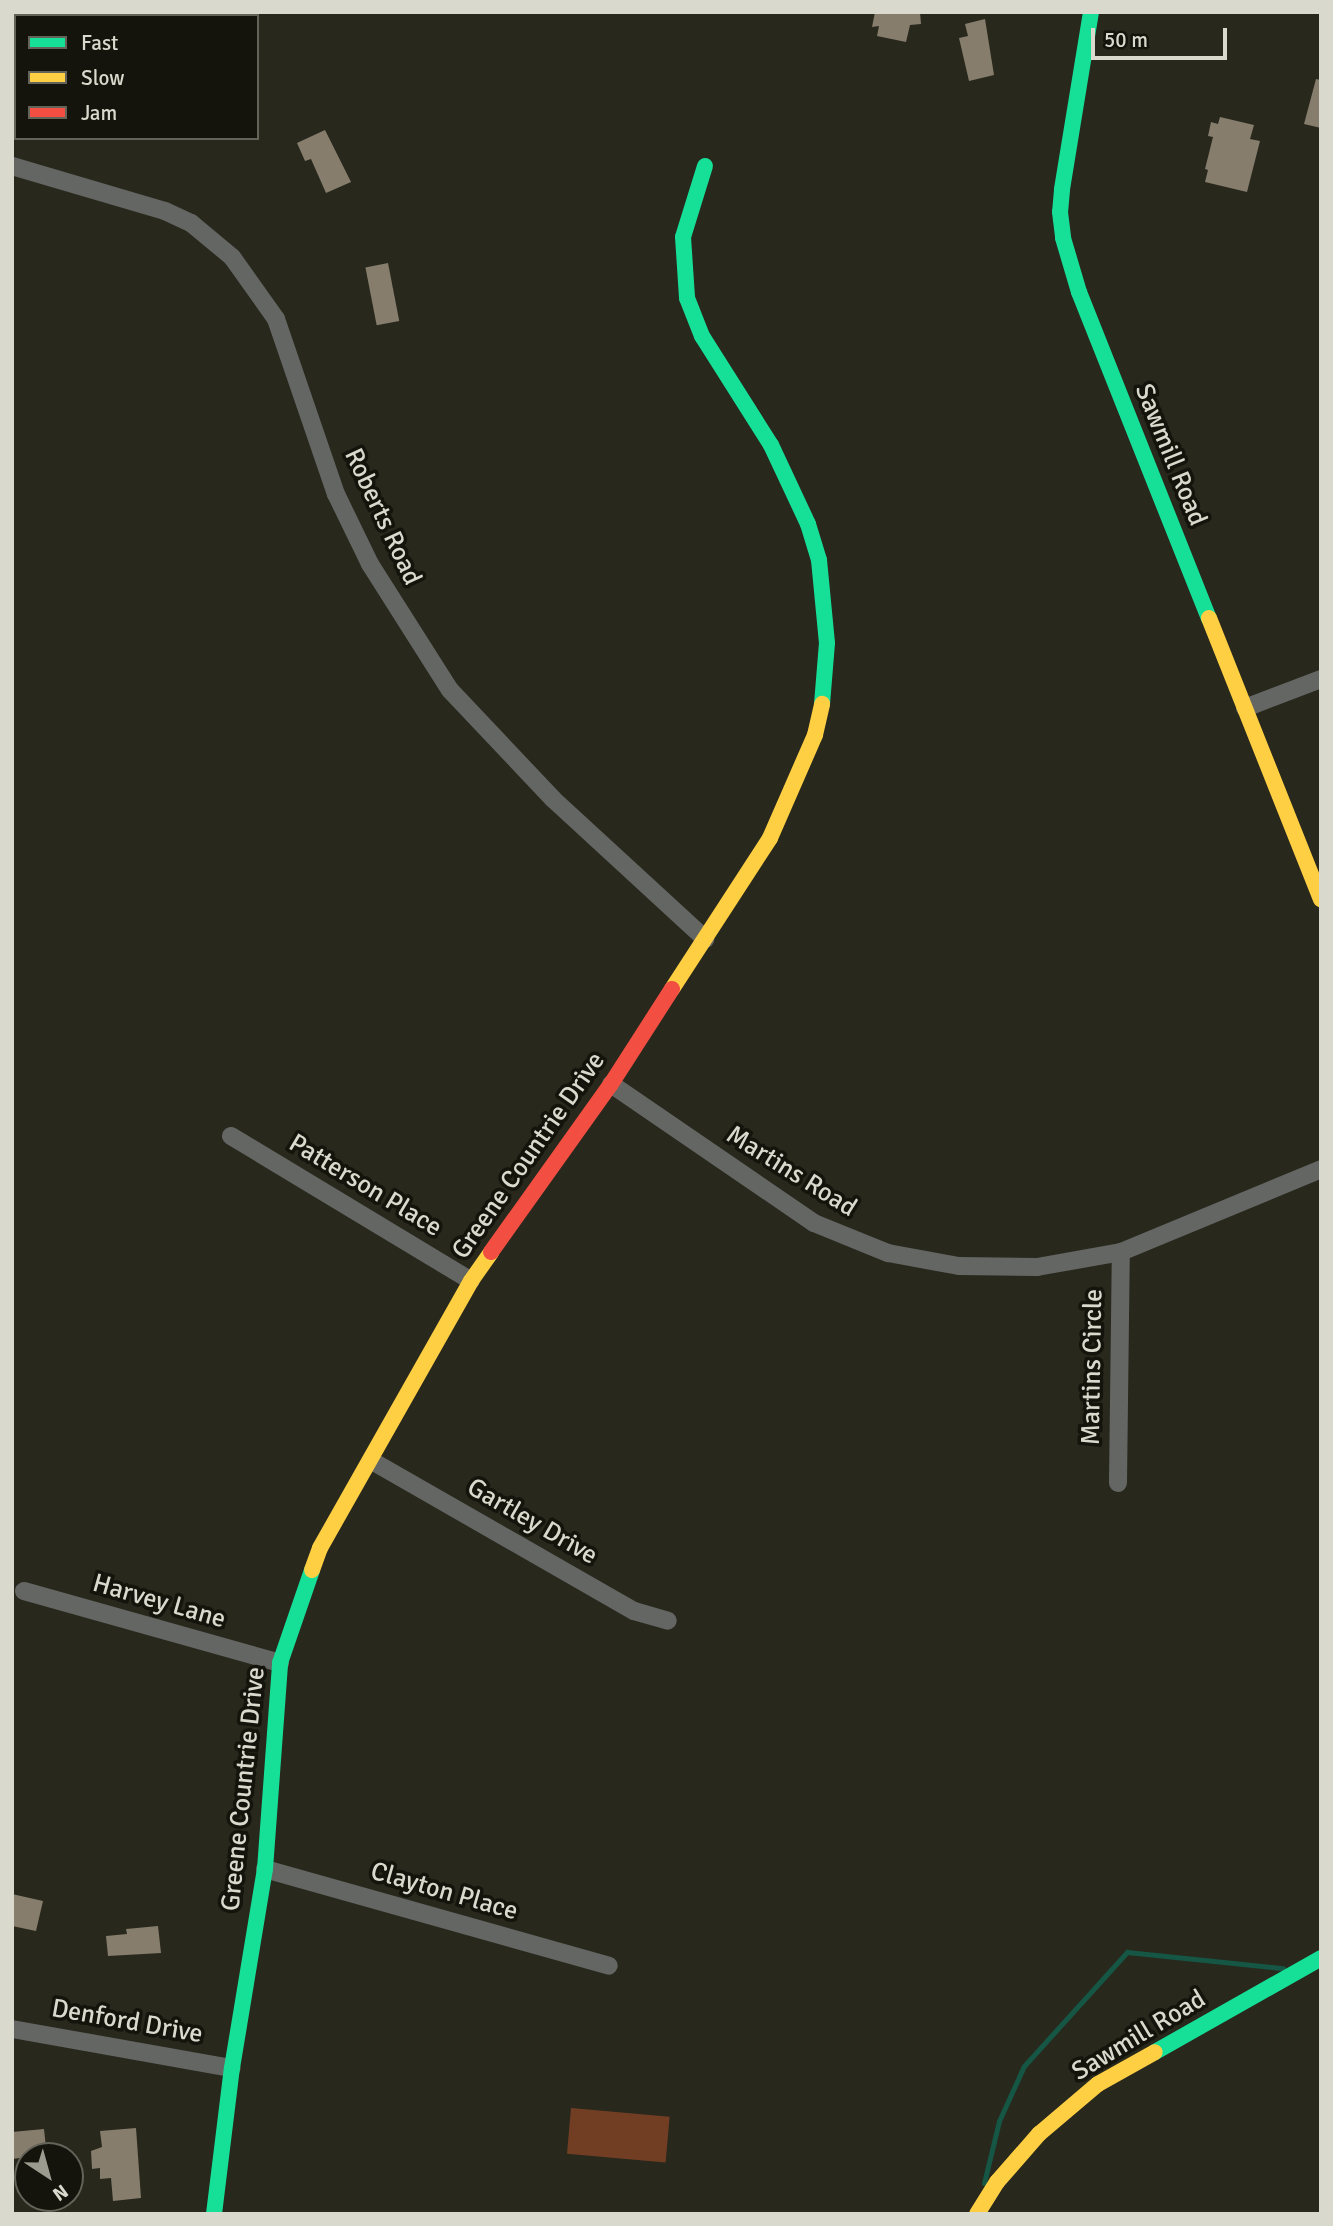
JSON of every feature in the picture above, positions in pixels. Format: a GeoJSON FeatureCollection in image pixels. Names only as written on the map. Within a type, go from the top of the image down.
{"type":"FeatureCollection","features":[{"type":"Feature","properties":{"kind":"street","name":"Sawmill Road"},"geometry":{"type":"LineString","coordinates":[[1091,12],[1062,190],[1060,212],[1063,238],[1079,292],[1321,900]]}},
{"type":"Feature","properties":{"kind":"street","name":"Roberts Road"},"geometry":{"type":"LineString","coordinates":[[12,166],[164,211],[191,223],[232,257],[276,319],[337,494],[370,564],[450,690],[553,799],[705,939]]}},
{"type":"Feature","properties":{"kind":"street","name":"Greene Countrie Drive"},"geometry":{"type":"LineString","coordinates":[[215,2214],[232,2068],[265,1869],[280,1662],[320,1548],[372,1461],[471,1281],[611,1084],[770,838],[803,768],[815,735],[823,697],[827,643],[819,560],[808,524],[776,455],[702,336],[687,298],[682,270],[683,237],[705,166]]}},
{"type":"Feature","properties":{"kind":"street"},"geometry":{"type":"LineString","coordinates":[[1245,708],[1321,678]]}},
{"type":"Feature","properties":{"kind":"street","name":"Martins Road"},"geometry":{"type":"LineString","coordinates":[[611,1084],[814,1223],[888,1253],[959,1266],[1037,1267],[1121,1252],[1321,1169]]}},
{"type":"Feature","properties":{"kind":"street","name":"Patterson Place"},"geometry":{"type":"LineString","coordinates":[[231,1136],[471,1281]]}},
{"type":"Feature","properties":{"kind":"street","name":"Martins Circle"},"geometry":{"type":"LineString","coordinates":[[1118,1483],[1121,1252]]}},
{"type":"Feature","properties":{"kind":"street","name":"Gartley Drive"},"geometry":{"type":"LineString","coordinates":[[372,1461],[634,1611],[668,1621]]}},
{"type":"Feature","properties":{"kind":"street","name":"Harvey Lane"},"geometry":{"type":"LineString","coordinates":[[24,1591],[280,1662]]}},
{"type":"Feature","properties":{"kind":"street","name":"Clayton Place"},"geometry":{"type":"LineString","coordinates":[[265,1869],[609,1966]]}},
{"type":"Feature","properties":{"kind":"street","name":"Sawmill Road"},"geometry":{"type":"LineString","coordinates":[[977,2214],[997,2182],[1039,2134],[1098,2084],[1321,1958]]}},
{"type":"Feature","properties":{"kind":"street","name":"Denford Drive"},"geometry":{"type":"LineString","coordinates":[[12,2029],[232,2068]]}},
{"type":"Feature","properties":{"kind":"shaded area"},"geometry":{"type":"Polygon","coordinates":[[[571,2108],[670,2117],[666,2162],[567,2154],[571,2108]]]}},
{"type":"Feature","properties":{"kind":"building"},"geometry":{"type":"Polygon","coordinates":[[[875,12],[920,12],[921,24],[910,25],[906,42],[877,36],[879,26],[872,27],[875,12]]]}},
{"type":"Feature","properties":{"kind":"building"},"geometry":{"type":"Polygon","coordinates":[[[985,19],[994,75],[969,81],[959,38],[968,36],[965,24],[985,19]]]}},
{"type":"Feature","properties":{"kind":"building"},"geometry":{"type":"Polygon","coordinates":[[[1316,79],[1321,80],[1321,128],[1304,124],[1316,79]]]}},
{"type":"Feature","properties":{"kind":"building"},"geometry":{"type":"Polygon","coordinates":[[[1220,117],[1254,125],[1250,139],[1260,141],[1247,192],[1205,182],[1208,170],[1205,169],[1213,137],[1208,136],[1211,122],[1218,124],[1220,117]]]}},
{"type":"Feature","properties":{"kind":"building"},"geometry":{"type":"Polygon","coordinates":[[[325,130],[351,182],[326,193],[311,159],[305,161],[297,143],[325,130]]]}},
{"type":"Feature","properties":{"kind":"building"},"geometry":{"type":"Polygon","coordinates":[[[388,263],[399,321],[377,325],[365,267],[388,263]]]}},
{"type":"Feature","properties":{"kind":"building"},"geometry":{"type":"Polygon","coordinates":[[[12,1894],[43,1901],[36,1931],[12,1926],[12,1894]]]}},
{"type":"Feature","properties":{"kind":"building"},"geometry":{"type":"Polygon","coordinates":[[[158,1926],[161,1953],[108,1956],[106,1936],[127,1934],[126,1929],[158,1926]]]}},
{"type":"Feature","properties":{"kind":"building"},"geometry":{"type":"Polygon","coordinates":[[[136,2128],[141,2198],[113,2201],[111,2178],[100,2179],[100,2168],[92,2169],[91,2151],[102,2147],[100,2131],[136,2128]]]}},
{"type":"Feature","properties":{"kind":"building"},"geometry":{"type":"Polygon","coordinates":[[[44,2129],[45,2142],[14,2142],[12,2159],[12,2132],[44,2129]]]}},
{"type":"Feature","properties":{"kind":"waterway"},"geometry":{"type":"LineString","coordinates":[[984,2183],[999,2121],[1024,2066],[1127,1952],[1283,1968]]}},
{"type":"Feature","properties":{"kind":"traffic: fast"},"geometry":{"type":"LineString","coordinates":[[1091,12],[1062,190],[1060,212],[1063,238],[1079,292],[1209,618]]}},
{"type":"Feature","properties":{"kind":"traffic: fast"},"geometry":{"type":"LineString","coordinates":[[705,166],[683,237],[687,298],[702,336],[771,445],[808,524],[819,560],[827,643],[822,704]]}},
{"type":"Feature","properties":{"kind":"traffic: fast"},"geometry":{"type":"LineString","coordinates":[[214,2214],[232,2068],[265,1869],[280,1663],[312,1570]]}},
{"type":"Feature","properties":{"kind":"traffic: fast"},"geometry":{"type":"LineString","coordinates":[[1155,2052],[1321,1958]]}},
{"type":"Feature","properties":{"kind":"traffic: slow"},"geometry":{"type":"LineString","coordinates":[[1209,618],[1321,900]]}},
{"type":"Feature","properties":{"kind":"traffic: slow"},"geometry":{"type":"LineString","coordinates":[[672,989],[770,838],[815,735],[822,704]]}},
{"type":"Feature","properties":{"kind":"traffic: slow"},"geometry":{"type":"LineString","coordinates":[[312,1570],[320,1548],[471,1281],[491,1252]]}},
{"type":"Feature","properties":{"kind":"traffic: slow"},"geometry":{"type":"LineString","coordinates":[[977,2214],[997,2182],[1039,2134],[1098,2084],[1155,2052]]}},
{"type":"Feature","properties":{"kind":"traffic: jam"},"geometry":{"type":"LineString","coordinates":[[491,1252],[611,1084],[672,989]]}}]}
